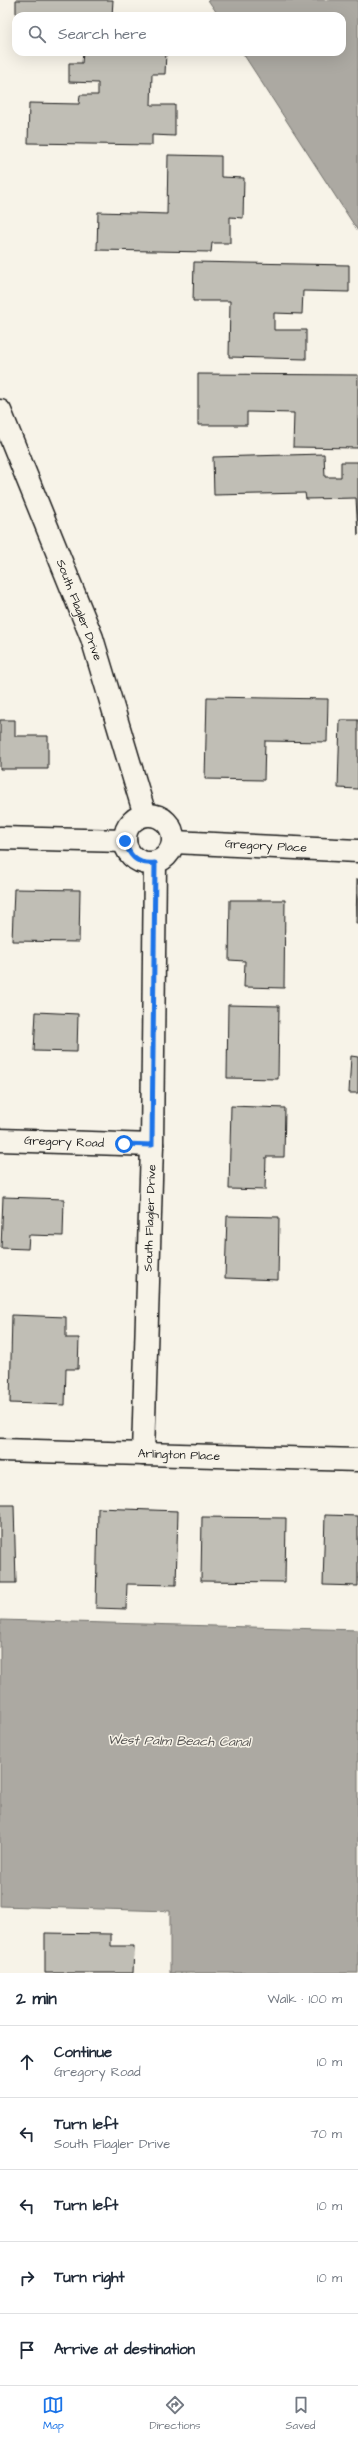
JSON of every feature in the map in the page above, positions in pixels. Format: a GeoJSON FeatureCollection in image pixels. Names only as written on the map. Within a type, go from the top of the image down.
{"type":"FeatureCollection","features":[{"type":"Feature","properties":{"kind":"street","name":"South Flagler Drive"},"geometry":{"type":"LineString","coordinates":[[0,411],[92,638],[145,815]]}},
{"type":"Feature","properties":{"kind":"street"},"geometry":{"type":"LineString","coordinates":[[145,815],[152,815],[166,821],[171,827],[174,842],[168,855],[155,863],[148,864],[135,859],[126,848],[125,841],[128,828],[132,822],[145,815]]}},
{"type":"Feature","properties":{"kind":"street"},"geometry":{"type":"LineString","coordinates":[[0,838],[125,841]]}},
{"type":"Feature","properties":{"kind":"street","name":"Gregory Place"},"geometry":{"type":"LineString","coordinates":[[174,842],[358,851]]}},
{"type":"Feature","properties":{"kind":"street","name":"South Flagler Drive"},"geometry":{"type":"LineString","coordinates":[[143,1454],[152,1145],[155,863]]}},
{"type":"Feature","properties":{"kind":"street","name":"Gregory Road"},"geometry":{"type":"LineString","coordinates":[[0,1140],[152,1145]]}},
{"type":"Feature","properties":{"kind":"street","name":"Arlington Place"},"geometry":{"type":"LineString","coordinates":[[0,1450],[358,1460]]}},
{"type":"Feature","properties":{"kind":"water"},"geometry":{"type":"Polygon","coordinates":[[[208,0],[358,0],[358,231],[245,56],[346,56],[346,12],[216,12],[208,0]]]}},
{"type":"Feature","properties":{"kind":"water","name":"West Palm Beach Canal"},"geometry":{"type":"Polygon","coordinates":[[[0,1620],[358,1630],[358,1973],[170,1973],[170,1911],[0,1906],[0,1620]]]}},
{"type":"Feature","properties":{"kind":"building"},"geometry":{"type":"Polygon","coordinates":[[[16,0],[113,0],[112,12],[16,12],[16,0]]]}},
{"type":"Feature","properties":{"kind":"building"},"geometry":{"type":"Polygon","coordinates":[[[83,56],[166,56],[165,74],[152,74],[151,105],[175,105],[175,136],[152,135],[152,145],[28,143],[29,103],[79,104],[80,95],[98,95],[98,83],[69,82],[69,63],[82,63],[83,56]]]}},
{"type":"Feature","properties":{"kind":"building"},"geometry":{"type":"Polygon","coordinates":[[[168,155],[221,156],[221,177],[244,178],[243,218],[230,217],[230,243],[212,243],[211,252],[97,250],[98,212],[167,214],[168,155]]]}},
{"type":"Feature","properties":{"kind":"building"},"geometry":{"type":"Polygon","coordinates":[[[194,262],[349,265],[349,292],[303,291],[302,314],[274,313],[274,330],[306,330],[306,359],[229,357],[230,301],[193,301],[194,262]]]}},
{"type":"Feature","properties":{"kind":"building"},"geometry":{"type":"Polygon","coordinates":[[[198,374],[358,375],[358,448],[293,447],[294,413],[247,412],[247,425],[198,425],[198,374]]]}},
{"type":"Feature","properties":{"kind":"building"},"geometry":{"type":"Polygon","coordinates":[[[324,454],[325,477],[341,477],[341,462],[358,462],[358,535],[356,498],[306,499],[305,493],[214,495],[213,457],[324,454]]]}},
{"type":"Feature","properties":{"kind":"building"},"geometry":{"type":"Polygon","coordinates":[[[207,697],[328,699],[327,742],[265,741],[264,780],[205,779],[207,697]]]}},
{"type":"Feature","properties":{"kind":"building"},"geometry":{"type":"Polygon","coordinates":[[[0,720],[15,720],[15,736],[48,736],[48,769],[0,769],[0,720]]]}},
{"type":"Feature","properties":{"kind":"building"},"geometry":{"type":"Polygon","coordinates":[[[340,720],[358,720],[358,789],[338,788],[340,720]]]}},
{"type":"Feature","properties":{"kind":"building"},"geometry":{"type":"Polygon","coordinates":[[[357,879],[358,923],[356,923],[357,879]]]}},
{"type":"Feature","properties":{"kind":"building"},"geometry":{"type":"Polygon","coordinates":[[[14,889],[80,890],[79,942],[12,941],[14,889]]]}},
{"type":"Feature","properties":{"kind":"building"},"geometry":{"type":"Polygon","coordinates":[[[230,900],[285,900],[284,988],[244,987],[245,961],[229,960],[230,900]]]}},
{"type":"Feature","properties":{"kind":"building"},"geometry":{"type":"Polygon","coordinates":[[[228,1005],[279,1006],[278,1079],[227,1078],[228,1005]]]}},
{"type":"Feature","properties":{"kind":"building"},"geometry":{"type":"Polygon","coordinates":[[[36,1012],[78,1014],[77,1052],[34,1051],[36,1012]]]}},
{"type":"Feature","properties":{"kind":"building"},"geometry":{"type":"Polygon","coordinates":[[[351,1056],[358,1057],[358,1093],[349,1093],[351,1056]]]}},
{"type":"Feature","properties":{"kind":"building"},"geometry":{"type":"Polygon","coordinates":[[[231,1106],[285,1108],[284,1157],[266,1157],[265,1190],[229,1189],[231,1106]]]}},
{"type":"Feature","properties":{"kind":"building"},"geometry":{"type":"Polygon","coordinates":[[[3,1197],[64,1199],[63,1236],[29,1235],[28,1249],[1,1248],[3,1197]]]}},
{"type":"Feature","properties":{"kind":"building"},"geometry":{"type":"Polygon","coordinates":[[[227,1216],[279,1217],[278,1280],[225,1278],[227,1216]]]}},
{"type":"Feature","properties":{"kind":"building"},"geometry":{"type":"Polygon","coordinates":[[[12,1315],[66,1317],[66,1338],[79,1338],[78,1369],[66,1369],[65,1405],[10,1403],[12,1315]]]}},
{"type":"Feature","properties":{"kind":"building"},"geometry":{"type":"Polygon","coordinates":[[[0,1505],[14,1505],[16,1583],[0,1583],[0,1505]]]}},
{"type":"Feature","properties":{"kind":"building"},"geometry":{"type":"Polygon","coordinates":[[[98,1508],[178,1511],[176,1585],[127,1584],[126,1609],[96,1608],[98,1508]]]}},
{"type":"Feature","properties":{"kind":"building"},"geometry":{"type":"Polygon","coordinates":[[[325,1515],[358,1516],[358,1586],[323,1585],[325,1515]]]}},
{"type":"Feature","properties":{"kind":"building"},"geometry":{"type":"Polygon","coordinates":[[[202,1517],[286,1518],[285,1582],[201,1581],[202,1517]]]}},
{"type":"Feature","properties":{"kind":"building"},"geometry":{"type":"Polygon","coordinates":[[[45,1933],[111,1934],[111,1946],[134,1946],[133,1973],[45,1973],[45,1933]]]}},
{"type":"Feature","properties":{"kind":"route"},"geometry":{"type":"LineString","coordinates":[[124,1144],[152,1145],[155,863],[148,864],[135,859],[126,848],[125,841]]}}]}
